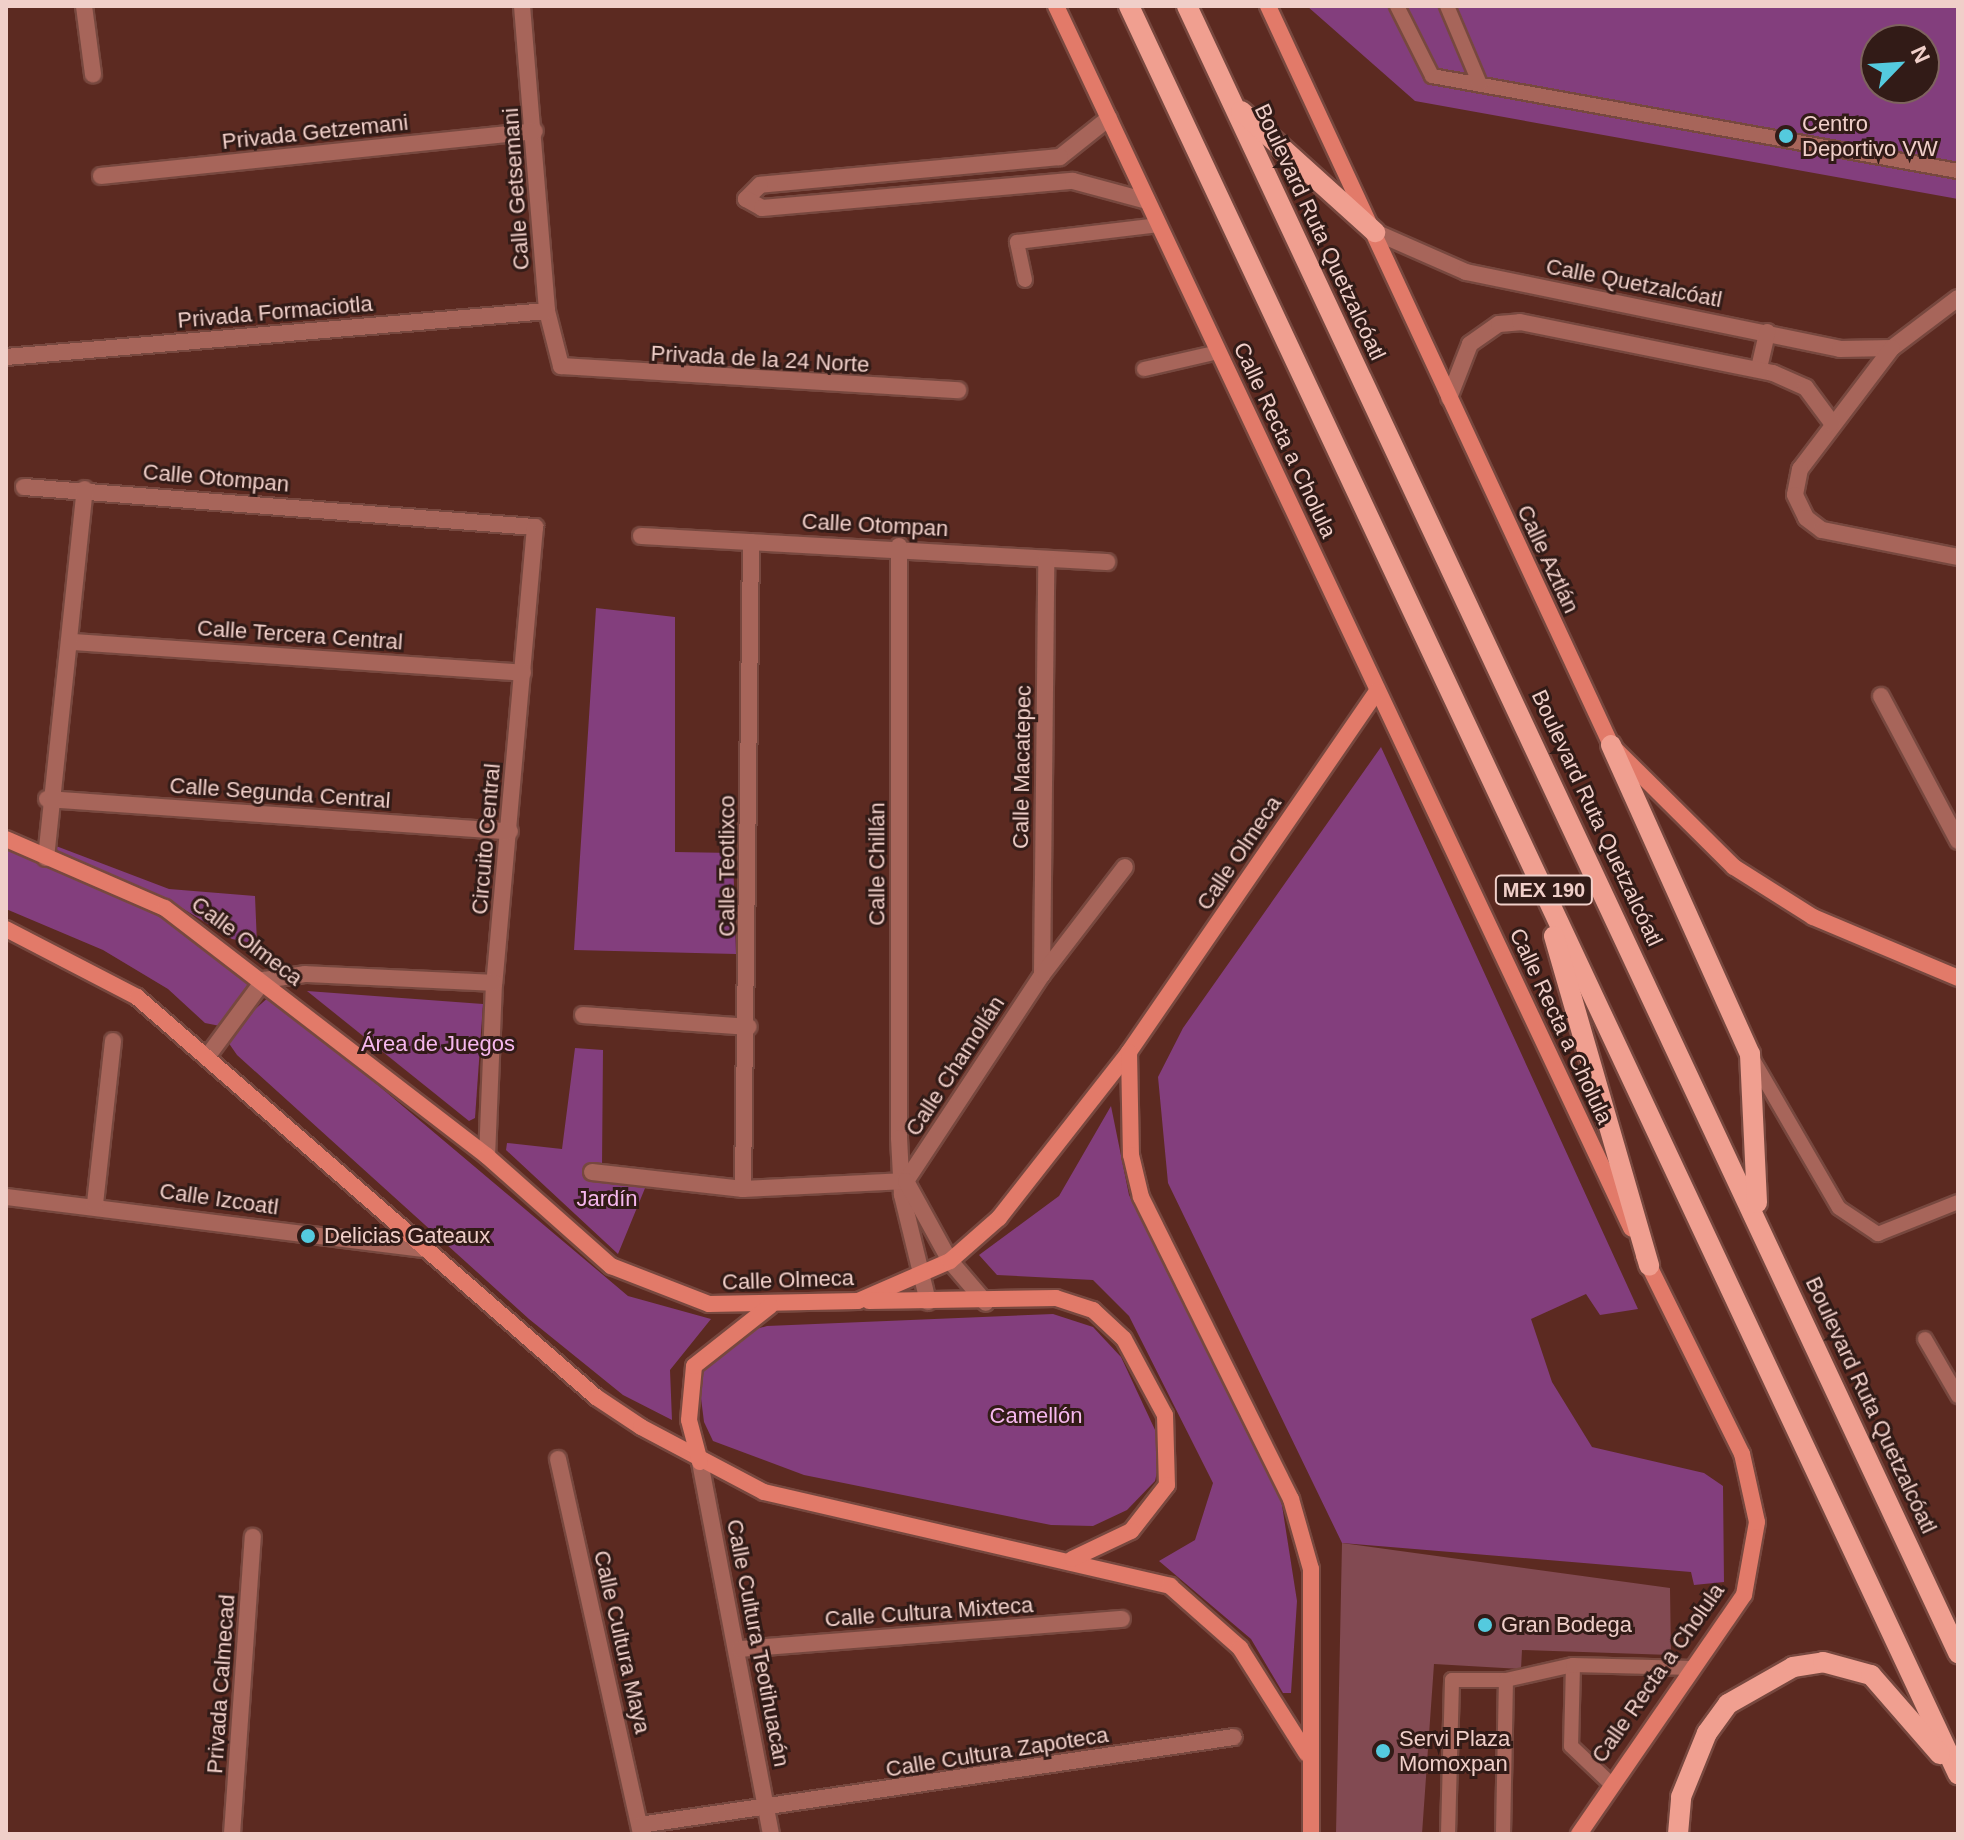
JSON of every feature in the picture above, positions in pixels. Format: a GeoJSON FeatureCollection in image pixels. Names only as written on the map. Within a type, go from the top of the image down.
{"type":"FeatureCollection","features":[{"type":"Feature","properties":{"kind":"main road","name":"Calle Recta a Cholula"},"geometry":{"type":"LineString","coordinates":[[1129,6],[1958,1774]]}},
{"type":"Feature","properties":{"kind":"main road","name":"Boulevard Ruta Quetzalcóatl"},"geometry":{"type":"LineString","coordinates":[[1187,6],[1758,1215],[1958,1653]]}},
{"type":"Feature","properties":{"kind":"main road"},"geometry":{"type":"LineString","coordinates":[[1232,103],[1375,232]]}},
{"type":"Feature","properties":{"kind":"main road"},"geometry":{"type":"LineString","coordinates":[[1611,745],[1750,1054],[1758,1215]]}},
{"type":"Feature","properties":{"kind":"main road"},"geometry":{"type":"LineString","coordinates":[[1536,874],[1649,1266]]}},
{"type":"Feature","properties":{"kind":"main road"},"geometry":{"type":"LineString","coordinates":[[1678,1834],[1681,1797],[1707,1733],[1728,1704],[1793,1667],[1823,1662],[1871,1675],[1904,1706],[1958,1781]]}},
{"type":"Feature","properties":{"kind":"street"},"geometry":{"type":"LineString","coordinates":[[84,6],[93,74]]}},
{"type":"Feature","properties":{"kind":"street","name":"Calle Getsemani"},"geometry":{"type":"LineString","coordinates":[[522,6],[535,131],[547,311],[561,366]]}},
{"type":"Feature","properties":{"kind":"street","name":"Calle Recta a Cholula"},"geometry":{"type":"LineString","coordinates":[[1056,6],[1376,692],[1649,1266],[1742,1454],[1757,1522],[1744,1595],[1579,1834]]}},
{"type":"Feature","properties":{"kind":"street","name":"Calle Aztlán"},"geometry":{"type":"LineString","coordinates":[[1268,6],[1611,745],[1734,867],[1813,917],[1958,978]]}},
{"type":"Feature","properties":{"kind":"street"},"geometry":{"type":"LineString","coordinates":[[1109,118],[1060,157],[760,185],[746,199],[762,208],[1073,181],[1147,201]]}},
{"type":"Feature","properties":{"kind":"street","name":"Privada Getzemani"},"geometry":{"type":"LineString","coordinates":[[101,176],[535,131]]}},
{"type":"Feature","properties":{"kind":"street","name":"Calle Quetzalcóatl"},"geometry":{"type":"LineString","coordinates":[[1375,232],[1466,272],[1840,349],[1892,348]]}},
{"type":"Feature","properties":{"kind":"street"},"geometry":{"type":"LineString","coordinates":[[1958,298],[1892,348],[1832,423],[1796,480],[1806,518],[1822,530],[1958,557]]}},
{"type":"Feature","properties":{"kind":"street","name":"Privada Formaciotla"},"geometry":{"type":"LineString","coordinates":[[6,357],[547,311]]}},
{"type":"Feature","properties":{"kind":"street"},"geometry":{"type":"LineString","coordinates":[[1449,398],[1470,344],[1499,324],[1520,322],[1759,368],[1806,388],[1832,423]]}},
{"type":"Feature","properties":{"kind":"street"},"geometry":{"type":"LineString","coordinates":[[1759,368],[1767,332]]}},
{"type":"Feature","properties":{"kind":"street","name":"Privada de la 24 Norte"},"geometry":{"type":"LineString","coordinates":[[561,366],[958,390]]}},
{"type":"Feature","properties":{"kind":"street","name":"Calle Otompan"},"geometry":{"type":"LineString","coordinates":[[24,487],[85,489],[535,527]]}},
{"type":"Feature","properties":{"kind":"street"},"geometry":{"type":"LineString","coordinates":[[46,858],[47,799],[74,642],[85,489]]}},
{"type":"Feature","properties":{"kind":"street","name":"Circuito Central"},"geometry":{"type":"LineString","coordinates":[[487,1156],[494,983],[535,527]]}},
{"type":"Feature","properties":{"kind":"street","name":"Calle Otompan"},"geometry":{"type":"LineString","coordinates":[[641,536],[899,546],[1107,562]]}},
{"type":"Feature","properties":{"kind":"street","name":"Calle Teotlixco"},"geometry":{"type":"LineString","coordinates":[[743,1189],[749,1027],[751,542]]}},
{"type":"Feature","properties":{"kind":"street","name":"Calle Chillán"},"geometry":{"type":"LineString","coordinates":[[899,546],[899,1138],[906,1181],[950,1261],[986,1303]]}},
{"type":"Feature","properties":{"kind":"street","name":"Calle Macatepec"},"geometry":{"type":"LineString","coordinates":[[1042,975],[1046,559]]}},
{"type":"Feature","properties":{"kind":"street","name":"Calle Tercera Central"},"geometry":{"type":"LineString","coordinates":[[74,642],[523,673]]}},
{"type":"Feature","properties":{"kind":"street","name":"Calle Olmeca"},"geometry":{"type":"LineString","coordinates":[[6,839],[165,908],[264,980],[487,1156],[611,1266],[709,1304],[770,1306],[858,1301],[924,1276],[950,1261],[999,1218],[1129,1052],[1376,692]]}},
{"type":"Feature","properties":{"kind":"street"},"geometry":{"type":"LineString","coordinates":[[1881,696],[1958,841]]}},
{"type":"Feature","properties":{"kind":"street","name":"Calle Segunda Central"},"geometry":{"type":"LineString","coordinates":[[47,799],[510,831]]}},
{"type":"Feature","properties":{"kind":"street","name":"Calle Chamollán"},"geometry":{"type":"LineString","coordinates":[[906,1181],[1042,975],[1125,867]]}},
{"type":"Feature","properties":{"kind":"street"},"geometry":{"type":"LineString","coordinates":[[6,929],[137,997],[596,1397],[700,1462],[764,1492],[1072,1559],[1170,1586],[1240,1648],[1307,1754]]}},
{"type":"Feature","properties":{"kind":"street"},"geometry":{"type":"LineString","coordinates":[[207,1057],[264,980],[305,974],[494,983]]}},
{"type":"Feature","properties":{"kind":"street"},"geometry":{"type":"LineString","coordinates":[[583,1015],[749,1027]]}},
{"type":"Feature","properties":{"kind":"street"},"geometry":{"type":"LineString","coordinates":[[95,1204],[113,1041]]}},
{"type":"Feature","properties":{"kind":"street"},"geometry":{"type":"LineString","coordinates":[[1129,1052],[1131,1155],[1141,1197],[1291,1499],[1311,1569],[1316,1641],[1307,1754],[1311,1834]]}},
{"type":"Feature","properties":{"kind":"street"},"geometry":{"type":"LineString","coordinates":[[592,1172],[743,1189],[906,1181]]}},
{"type":"Feature","properties":{"kind":"street","name":"Calle Chillán"},"geometry":{"type":"LineString","coordinates":[[906,1181],[902,1195],[928,1302]]}},
{"type":"Feature","properties":{"kind":"street","name":"Calle Izcoatl"},"geometry":{"type":"LineString","coordinates":[[6,1197],[95,1204],[426,1249]]}},
{"type":"Feature","properties":{"kind":"street"},"geometry":{"type":"LineString","coordinates":[[858,1301],[986,1303],[1056,1298],[1093,1310],[1140,1363],[1165,1415],[1167,1485],[1131,1531],[1072,1559]]}},
{"type":"Feature","properties":{"kind":"street"},"geometry":{"type":"LineString","coordinates":[[700,1462],[689,1420],[694,1366],[770,1306]]}},
{"type":"Feature","properties":{"kind":"street","name":"Calle Cultura Maya"},"geometry":{"type":"LineString","coordinates":[[558,1459],[641,1830]]}},
{"type":"Feature","properties":{"kind":"street","name":"Calle Cultura Teotihuacán"},"geometry":{"type":"LineString","coordinates":[[700,1462],[740,1649],[771,1834]]}},
{"type":"Feature","properties":{"kind":"street","name":"Privada Calmecad"},"geometry":{"type":"LineString","coordinates":[[232,1834],[253,1537]]}},
{"type":"Feature","properties":{"kind":"street","name":"Calle Cultura Mixteca"},"geometry":{"type":"LineString","coordinates":[[740,1649],[1122,1619]]}},
{"type":"Feature","properties":{"kind":"street","name":"Calle Cultura Zapoteca"},"geometry":{"type":"LineString","coordinates":[[641,1830],[1234,1737]]}},
{"type":"Feature","properties":{"kind":"lane"},"geometry":{"type":"LineString","coordinates":[[1397,6],[1432,76],[1958,171]]}},
{"type":"Feature","properties":{"kind":"lane"},"geometry":{"type":"LineString","coordinates":[[1447,6],[1480,84]]}},
{"type":"Feature","properties":{"kind":"lane"},"geometry":{"type":"LineString","coordinates":[[1025,280],[1017,242],[1159,225]]}},
{"type":"Feature","properties":{"kind":"lane"},"geometry":{"type":"LineString","coordinates":[[1144,369],[1218,352]]}},
{"type":"Feature","properties":{"kind":"lane"},"geometry":{"type":"LineString","coordinates":[[1750,1054],[1839,1208],[1878,1234],[1958,1202]]}},
{"type":"Feature","properties":{"kind":"lane"},"geometry":{"type":"LineString","coordinates":[[1925,1339],[1958,1396]]}},
{"type":"Feature","properties":{"kind":"lane"},"geometry":{"type":"LineString","coordinates":[[1573,1665],[1571,1746],[1611,1784]]}},
{"type":"Feature","properties":{"kind":"lane"},"geometry":{"type":"LineString","coordinates":[[1448,1834],[1452,1680],[1506,1680],[1573,1665],[1692,1668]]}},
{"type":"Feature","properties":{"kind":"lane"},"geometry":{"type":"LineString","coordinates":[[1503,1834],[1506,1680]]}},
{"type":"Feature","properties":{"kind":"green space","name":"Centro Deportivo VW"},"geometry":{"type":"Polygon","coordinates":[[[1307,6],[1958,6],[1958,199],[1415,101],[1307,6]]]}},
{"type":"Feature","properties":{"kind":"green space"},"geometry":{"type":"Polygon","coordinates":[[[596,608],[675,617],[675,852],[733,853],[736,954],[574,950],[596,608]]]}},
{"type":"Feature","properties":{"kind":"green space"},"geometry":{"type":"Polygon","coordinates":[[[1381,747],[1638,1309],[1600,1315],[1586,1294],[1531,1319],[1552,1382],[1592,1447],[1704,1473],[1723,1486],[1724,1582],[1694,1585],[1691,1572],[1342,1543],[1168,1183],[1158,1077],[1183,1028],[1381,747]]]}},
{"type":"Feature","properties":{"kind":"green space"},"geometry":{"type":"Polygon","coordinates":[[[56,846],[169,889],[255,896],[257,944],[232,939],[169,900],[59,855],[56,846]]]}},
{"type":"Feature","properties":{"kind":"green space"},"geometry":{"type":"Polygon","coordinates":[[[6,849],[175,920],[252,981],[220,1026],[205,1023],[168,989],[103,950],[6,909],[6,849]]]}},
{"type":"Feature","properties":{"kind":"green space","name":"Área de Juegos"},"geometry":{"type":"Polygon","coordinates":[[[307,991],[483,1004],[475,1118],[469,1121],[307,991]]]}},
{"type":"Feature","properties":{"kind":"green space"},"geometry":{"type":"Polygon","coordinates":[[[271,995],[628,1296],[711,1319],[670,1370],[672,1420],[623,1395],[529,1319],[237,1055],[228,1042],[234,1028],[271,995]]]}},
{"type":"Feature","properties":{"kind":"green space","name":"Jardín"},"geometry":{"type":"Polygon","coordinates":[[[575,1048],[603,1050],[602,1166],[650,1176],[618,1254],[506,1150],[507,1143],[562,1149],[575,1048]]]}},
{"type":"Feature","properties":{"kind":"green space"},"geometry":{"type":"Polygon","coordinates":[[[1111,1106],[1129,1195],[1281,1499],[1297,1601],[1291,1693],[1283,1693],[1251,1639],[1159,1561],[1195,1540],[1213,1483],[1129,1316],[1093,1280],[997,1275],[979,1255],[1059,1196],[1111,1106]]]}},
{"type":"Feature","properties":{"kind":"green space","name":"Camellón"},"geometry":{"type":"Polygon","coordinates":[[[1053,1314],[1093,1327],[1121,1357],[1163,1447],[1155,1481],[1127,1510],[1093,1526],[1051,1525],[804,1475],[713,1441],[704,1422],[699,1382],[711,1355],[739,1334],[767,1326],[1053,1314]]]}},
{"type":"Feature","properties":{"kind":"building","name":"Servi Plaza Momoxpan"},"geometry":{"type":"Polygon","coordinates":[[[1342,1543],[1670,1588],[1671,1655],[1522,1650],[1521,1669],[1434,1664],[1422,1834],[1336,1834],[1342,1543]]]}},
{"type":"Feature","properties":{"kind":"place","name":"Centro Deportivo VW"},"geometry":{"type":"Point","coordinates":[1786,136]}},
{"type":"Feature","properties":{"kind":"place","name":"Delicias Gateaux"},"geometry":{"type":"Point","coordinates":[308,1236]}},
{"type":"Feature","properties":{"kind":"place","name":"Gran Bodega"},"geometry":{"type":"Point","coordinates":[1485,1625]}},
{"type":"Feature","properties":{"kind":"place","name":"Servi Plaza Momoxpan"},"geometry":{"type":"Point","coordinates":[1383,1751]}}]}
